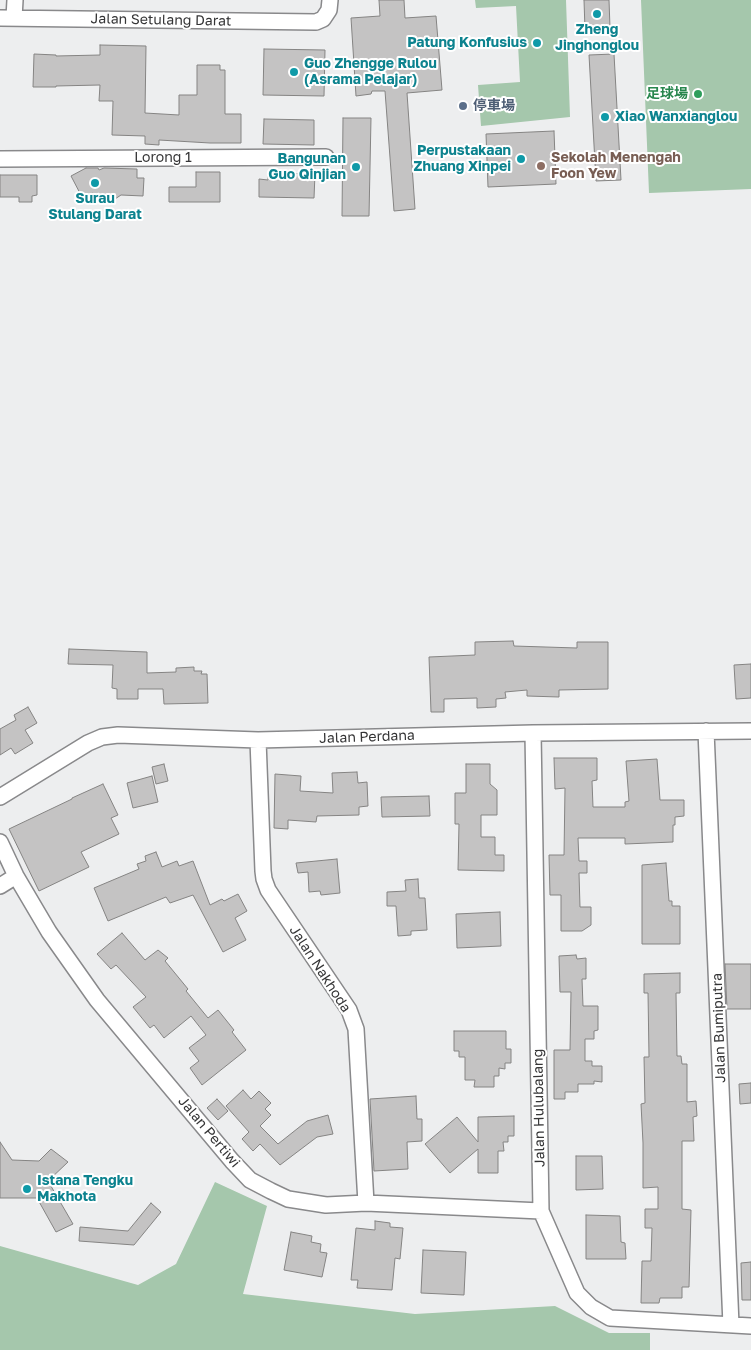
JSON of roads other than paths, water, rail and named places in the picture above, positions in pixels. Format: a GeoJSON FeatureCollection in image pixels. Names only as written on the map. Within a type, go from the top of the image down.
{"type":"FeatureCollection","features":[{"type":"Feature","properties":{"kind":"street"},"geometry":{"type":"LineString","coordinates":[[7,18],[15,0]]}},
{"type":"Feature","properties":{"kind":"street","name":"Jalan Setulang Darat"},"geometry":{"type":"LineString","coordinates":[[7,18],[316,22],[322,19],[329,10],[330,0]]}},
{"type":"Feature","properties":{"kind":"street","name":"Lorong 1"},"geometry":{"type":"LineString","coordinates":[[0,159],[326,157]]}},
{"type":"Feature","properties":{"kind":"street","name":"Jalan Perdana"},"geometry":{"type":"LineString","coordinates":[[0,797],[88,743],[102,737],[118,735],[258,740],[533,732],[751,731]]}},
{"type":"Feature","properties":{"kind":"street","name":"Jalan Hulubalang"},"geometry":{"type":"LineString","coordinates":[[533,732],[541,1211],[577,1293],[591,1307],[610,1318],[751,1326]]}},
{"type":"Feature","properties":{"kind":"street","name":"Jalan Bumiputra"},"geometry":{"type":"LineString","coordinates":[[706,732],[732,1325]]}},
{"type":"Feature","properties":{"kind":"street","name":"Jalan Nakhoda"},"geometry":{"type":"LineString","coordinates":[[258,740],[264,879],[268,890],[349,1010],[356,1029],[366,1203]]}},
{"type":"Feature","properties":{"kind":"street","name":"Jalan Pertiwi"},"geometry":{"type":"LineString","coordinates":[[0,842],[16,876],[49,932],[98,1000],[232,1162],[250,1180],[288,1199],[326,1204],[366,1203],[541,1211]]}},
{"type":"Feature","properties":{"kind":"street"},"geometry":{"type":"LineString","coordinates":[[0,886],[16,876]]}},
{"type":"Feature","properties":{"kind":"place","name":"Zheng Jinghonglou"},"geometry":{"type":"Point","coordinates":[597,14]}},
{"type":"Feature","properties":{"kind":"place","name":"Patung Konfusius"},"geometry":{"type":"Point","coordinates":[537,43]}},
{"type":"Feature","properties":{"kind":"place","name":"Guo Zhengge Rulou (Asrama Pelajar)"},"geometry":{"type":"Point","coordinates":[294,72]}},
{"type":"Feature","properties":{"kind":"place","name":"足球場"},"geometry":{"type":"Point","coordinates":[698,94]}},
{"type":"Feature","properties":{"kind":"place","name":"停車場"},"geometry":{"type":"Point","coordinates":[463,106]}},
{"type":"Feature","properties":{"kind":"place","name":"Xiao Wanxianglou"},"geometry":{"type":"Point","coordinates":[605,117]}},
{"type":"Feature","properties":{"kind":"place","name":"Perpustakaan Zhuang Xinpei"},"geometry":{"type":"Point","coordinates":[521,159]}},
{"type":"Feature","properties":{"kind":"place","name":"Sekolah Menengah Foon Yew"},"geometry":{"type":"Point","coordinates":[541,166]}},
{"type":"Feature","properties":{"kind":"place","name":"Bangunan Guo Qinjian"},"geometry":{"type":"Point","coordinates":[356,167]}},
{"type":"Feature","properties":{"kind":"place","name":"Surau Stulang Darat"},"geometry":{"type":"Point","coordinates":[95,183]}},
{"type":"Feature","properties":{"kind":"place","name":"Istana Tengku Makhota"},"geometry":{"type":"Point","coordinates":[27,1189]}}]}
